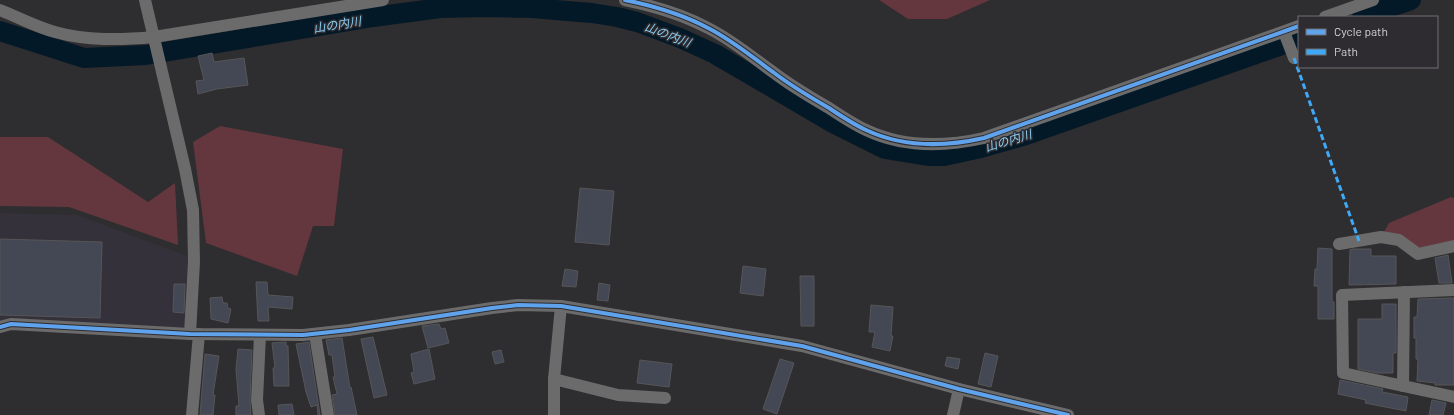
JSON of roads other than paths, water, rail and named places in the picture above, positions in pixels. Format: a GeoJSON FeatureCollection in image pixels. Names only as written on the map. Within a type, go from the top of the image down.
{"type":"FeatureCollection","features":[{"type":"Feature","properties":{"kind":"street"},"geometry":{"type":"LineString","coordinates":[[145,0],[185,169],[192,210],[195,334],[192,415]]}},
{"type":"Feature","properties":{"kind":"street"},"geometry":{"type":"LineString","coordinates":[[0,10],[54,32],[80,37],[120,39],[154,37],[383,0]]}},
{"type":"Feature","properties":{"kind":"street"},"geometry":{"type":"LineString","coordinates":[[625,0],[668,10],[709,28],[728,39],[789,84],[865,130],[893,140],[935,145],[960,144],[984,138],[1298,26]]}},
{"type":"Feature","properties":{"kind":"street"},"geometry":{"type":"LineString","coordinates":[[1329,16],[1373,0]]}},
{"type":"Feature","properties":{"kind":"street"},"geometry":{"type":"LineString","coordinates":[[1284,32],[1294,58]]}},
{"type":"Feature","properties":{"kind":"street"},"geometry":{"type":"LineString","coordinates":[[1339,244],[1381,237],[1399,240],[1418,254],[1454,246]]}},
{"type":"Feature","properties":{"kind":"street"},"geometry":{"type":"LineString","coordinates":[[1454,290],[1342,295],[1343,373],[1454,397]]}},
{"type":"Feature","properties":{"kind":"street"},"geometry":{"type":"LineString","coordinates":[[1403,386],[1404,292]]}},
{"type":"Feature","properties":{"kind":"street"},"geometry":{"type":"LineString","coordinates":[[0,327],[11,324],[195,334],[292,335],[315,334],[492,308],[525,305],[561,306],[802,346],[959,389],[1068,415]]}},
{"type":"Feature","properties":{"kind":"street"},"geometry":{"type":"LineString","coordinates":[[554,415],[554,379],[561,306]]}},
{"type":"Feature","properties":{"kind":"street"},"geometry":{"type":"LineString","coordinates":[[315,334],[328,415]]}},
{"type":"Feature","properties":{"kind":"street"},"geometry":{"type":"LineString","coordinates":[[259,415],[257,400],[260,335]]}},
{"type":"Feature","properties":{"kind":"street"},"geometry":{"type":"LineString","coordinates":[[554,379],[618,395],[665,398]]}},
{"type":"Feature","properties":{"kind":"street"},"geometry":{"type":"LineString","coordinates":[[953,415],[959,389]]}},
{"type":"Feature","properties":{"kind":"waterway","name":"山の内川"},"geometry":{"type":"LineString","coordinates":[[1365,16],[1411,0]]}},
{"type":"Feature","properties":{"kind":"waterway","name":"山の内川"},"geometry":{"type":"LineString","coordinates":[[0,31],[84,58],[146,55],[373,17],[440,8],[533,8],[592,13],[637,22],[680,38],[715,54],[833,123],[885,149],[928,156],[944,156],[981,148],[1023,136],[1298,39]]}}]}
